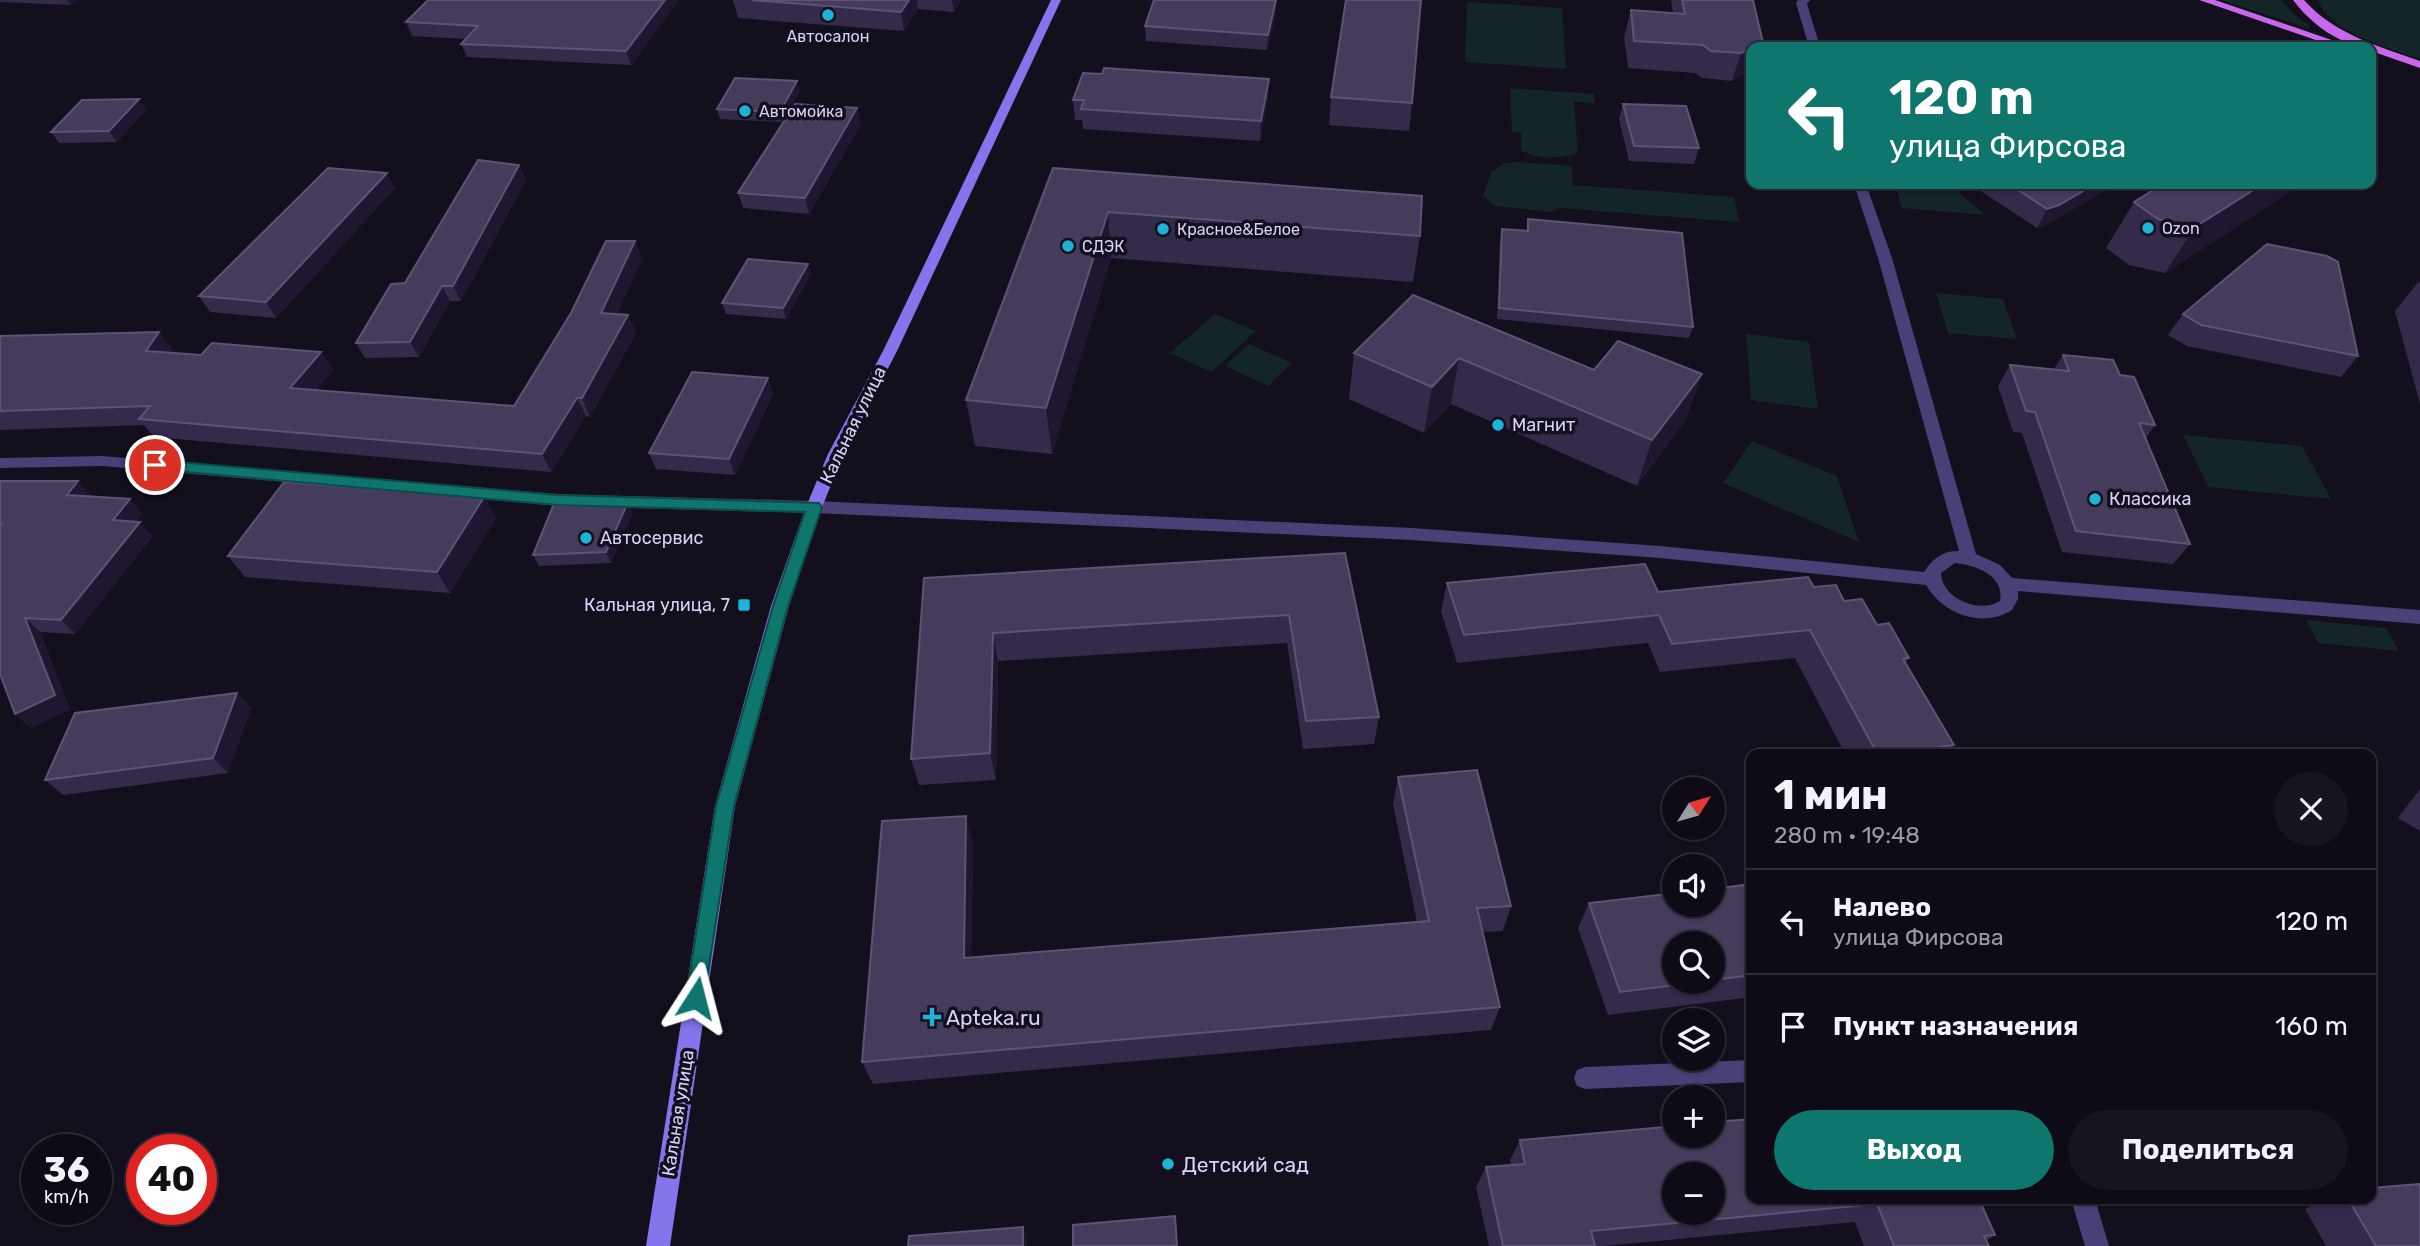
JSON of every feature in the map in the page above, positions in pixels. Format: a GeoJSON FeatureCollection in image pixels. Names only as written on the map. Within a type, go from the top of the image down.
{"type":"FeatureCollection","features":[{"type":"Feature","properties":{"kind":"main road"},"geometry":{"type":"LineString","coordinates":[[2204,0],[2331,42]]}},
{"type":"Feature","properties":{"kind":"main road"},"geometry":{"type":"LineString","coordinates":[[2298,0],[2313,17],[2363,42]]}},
{"type":"Feature","properties":{"kind":"main road"},"geometry":{"type":"LineString","coordinates":[[2376,47],[2420,65]]}},
{"type":"Feature","properties":{"kind":"main road"},"geometry":{"type":"LineString","coordinates":[[2376,59],[2420,76]]}},
{"type":"Feature","properties":{"kind":"street","name":"Кальная улица"},"geometry":{"type":"LineString","coordinates":[[658,1246],[725,806],[780,606],[814,507],[836,454],[891,349],[1056,0]]}},
{"type":"Feature","properties":{"kind":"street"},"geometry":{"type":"LineString","coordinates":[[1805,0],[1801,3],[1813,42]]}},
{"type":"Feature","properties":{"kind":"street"},"geometry":{"type":"LineString","coordinates":[[1862,189],[1889,270],[1969,558]]}},
{"type":"Feature","properties":{"kind":"street"},"geometry":{"type":"LineString","coordinates":[[0,463],[102,461],[558,500],[814,507],[1412,534],[1660,552],[1931,579]]}},
{"type":"Feature","properties":{"kind":"street"},"geometry":{"type":"LineString","coordinates":[[1953,557],[1969,558],[1999,573],[2008,584],[2011,596],[2007,606],[1997,612],[1964,610],[1937,591],[1931,579],[1933,569],[1940,561],[1953,557]]}},
{"type":"Feature","properties":{"kind":"street"},"geometry":{"type":"LineString","coordinates":[[2008,584],[2420,617]]}},
{"type":"Feature","properties":{"kind":"street"},"geometry":{"type":"LineString","coordinates":[[1585,1078],[1746,1071]]}},
{"type":"Feature","properties":{"kind":"street"},"geometry":{"type":"LineString","coordinates":[[2084,1204],[2097,1246]]}},
{"type":"Feature","properties":{"kind":"shaded area"},"geometry":{"type":"Polygon","coordinates":[[[2221,0],[2282,0],[2291,12],[2310,26],[2308,28],[2221,0]]]}},
{"type":"Feature","properties":{"kind":"shaded area"},"geometry":{"type":"Polygon","coordinates":[[[2317,0],[2420,0],[2420,59],[2362,38],[2336,23],[2317,0]]]}},
{"type":"Feature","properties":{"kind":"shaded area"},"geometry":{"type":"Polygon","coordinates":[[[1467,2],[1562,8],[1566,69],[1465,62],[1467,2]]]}},
{"type":"Feature","properties":{"kind":"shaded area"},"geometry":{"type":"Polygon","coordinates":[[[1510,88],[1594,94],[1595,103],[1574,102],[1578,153],[1549,157],[1534,156],[1521,150],[1521,133],[1512,132],[1510,88]]]}},
{"type":"Feature","properties":{"kind":"shaded area"},"geometry":{"type":"Polygon","coordinates":[[[1504,163],[1572,166],[1573,185],[1734,197],[1739,222],[1559,208],[1551,212],[1495,206],[1483,196],[1491,172],[1504,163]]]}},
{"type":"Feature","properties":{"kind":"shaded area"},"geometry":{"type":"Polygon","coordinates":[[[1896,189],[1955,189],[1985,215],[1902,208],[1896,189]]]}},
{"type":"Feature","properties":{"kind":"shaded area"},"geometry":{"type":"Polygon","coordinates":[[[1936,293],[2003,299],[2017,339],[1948,333],[1936,293]]]}},
{"type":"Feature","properties":{"kind":"shaded area"},"geometry":{"type":"Polygon","coordinates":[[[1215,314],[1256,331],[1212,372],[1170,353],[1215,314]]]}},
{"type":"Feature","properties":{"kind":"shaded area"},"geometry":{"type":"Polygon","coordinates":[[[1746,334],[1809,342],[1818,409],[1751,400],[1746,334]]]}},
{"type":"Feature","properties":{"kind":"shaded area"},"geometry":{"type":"Polygon","coordinates":[[[1249,344],[1292,363],[1268,386],[1225,366],[1249,344]]]}},
{"type":"Feature","properties":{"kind":"shaded area"},"geometry":{"type":"Polygon","coordinates":[[[2183,435],[2302,446],[2331,499],[2208,487],[2183,435]]]}},
{"type":"Feature","properties":{"kind":"shaded area"},"geometry":{"type":"Polygon","coordinates":[[[1752,441],[1837,476],[1859,542],[1723,483],[1752,441]]]}},
{"type":"Feature","properties":{"kind":"shaded area"},"geometry":{"type":"Polygon","coordinates":[[[2306,620],[2386,628],[2399,651],[2318,643],[2306,620]]]}},
{"type":"Feature","properties":{"kind":"building"},"geometry":{"type":"Polygon","coordinates":[[[428,0],[665,0],[626,51],[461,44],[478,26],[406,22],[428,0]]]}},
{"type":"Feature","properties":{"kind":"building"},"geometry":{"type":"Polygon","coordinates":[[[752,0],[909,0],[901,12],[752,0]]]}},
{"type":"Feature","properties":{"kind":"building"},"geometry":{"type":"Polygon","coordinates":[[[1154,0],[1276,0],[1268,35],[1145,26],[1154,0]]]}},
{"type":"Feature","properties":{"kind":"building"},"geometry":{"type":"Polygon","coordinates":[[[1346,0],[1421,0],[1412,103],[1331,97],[1346,0]]]}},
{"type":"Feature","properties":{"kind":"building"},"geometry":{"type":"Polygon","coordinates":[[[1682,0],[1753,0],[1763,42],[1746,42],[1746,51],[1741,53],[1711,51],[1703,45],[1634,41],[1631,10],[1685,14],[1682,0]]]}},
{"type":"Feature","properties":{"kind":"building"},"geometry":{"type":"Polygon","coordinates":[[[1104,68],[1269,79],[1261,121],[1081,109],[1084,100],[1073,100],[1083,73],[1102,74],[1104,68]]]}},
{"type":"Feature","properties":{"kind":"building"},"geometry":{"type":"Polygon","coordinates":[[[735,78],[797,81],[780,112],[717,109],[735,78]]]}},
{"type":"Feature","properties":{"kind":"building"},"geometry":{"type":"Polygon","coordinates":[[[139,99],[109,131],[51,132],[82,100],[139,99]]]}},
{"type":"Feature","properties":{"kind":"building"},"geometry":{"type":"Polygon","coordinates":[[[795,104],[857,108],[805,198],[738,193],[795,104]]]}},
{"type":"Feature","properties":{"kind":"building"},"geometry":{"type":"Polygon","coordinates":[[[1623,104],[1686,106],[1699,148],[1634,146],[1623,104]]]}},
{"type":"Feature","properties":{"kind":"building"},"geometry":{"type":"Polygon","coordinates":[[[478,160],[519,165],[453,286],[442,286],[410,342],[356,343],[391,284],[405,283],[478,160]]]}},
{"type":"Feature","properties":{"kind":"building"},"geometry":{"type":"Polygon","coordinates":[[[328,168],[387,173],[266,302],[199,296],[328,168]]]}},
{"type":"Feature","properties":{"kind":"building"},"geometry":{"type":"Polygon","coordinates":[[[1053,168],[1422,196],[1420,236],[1108,212],[1046,408],[966,400],[1053,168]]]}},
{"type":"Feature","properties":{"kind":"building"},"geometry":{"type":"Polygon","coordinates":[[[2017,189],[2086,189],[2059,205],[2047,209],[2017,189]]]}},
{"type":"Feature","properties":{"kind":"building"},"geometry":{"type":"Polygon","coordinates":[[[2155,189],[2255,189],[2195,227],[2158,219],[2134,202],[2155,189]]]}},
{"type":"Feature","properties":{"kind":"building"},"geometry":{"type":"Polygon","coordinates":[[[1528,219],[1682,233],[1693,327],[1499,308],[1502,229],[1528,231],[1528,219]]]}},
{"type":"Feature","properties":{"kind":"building"},"geometry":{"type":"Polygon","coordinates":[[[606,241],[635,241],[601,313],[628,315],[582,398],[577,398],[542,454],[139,419],[150,406],[0,411],[0,336],[159,332],[146,351],[201,355],[212,343],[321,352],[290,388],[514,406],[571,313],[606,241]]]}},
{"type":"Feature","properties":{"kind":"building"},"geometry":{"type":"Polygon","coordinates":[[[2267,244],[2327,256],[2338,262],[2358,356],[2201,325],[2183,314],[2267,244]]]}},
{"type":"Feature","properties":{"kind":"building"},"geometry":{"type":"Polygon","coordinates":[[[748,259],[808,264],[783,308],[722,303],[748,259]]]}},
{"type":"Feature","properties":{"kind":"building"},"geometry":{"type":"Polygon","coordinates":[[[1413,295],[1594,370],[1618,341],[1702,374],[1652,440],[1459,358],[1432,387],[1354,353],[1413,295]]]}},
{"type":"Feature","properties":{"kind":"building","name":"Классика"},"geometry":{"type":"Polygon","coordinates":[[[2063,355],[2113,360],[2120,375],[2134,377],[2155,425],[2139,423],[2190,544],[2076,531],[2035,412],[2026,411],[2010,365],[2069,371],[2063,355]]]}},
{"type":"Feature","properties":{"kind":"building"},"geometry":{"type":"Polygon","coordinates":[[[692,372],[768,378],[729,459],[649,453],[692,372]]]}},
{"type":"Feature","properties":{"kind":"building"},"geometry":{"type":"Polygon","coordinates":[[[0,481],[78,481],[67,495],[130,499],[113,520],[140,522],[61,620],[25,618],[55,695],[15,714],[0,674],[0,481]]]}},
{"type":"Feature","properties":{"kind":"building"},"geometry":{"type":"Polygon","coordinates":[[[284,482],[484,497],[437,572],[228,556],[284,482]]]}},
{"type":"Feature","properties":{"kind":"building","name":"Автосервис"},"geometry":{"type":"Polygon","coordinates":[[[555,501],[628,502],[606,552],[533,555],[555,501]]]}},
{"type":"Feature","properties":{"kind":"building"},"geometry":{"type":"Polygon","coordinates":[[[1345,553],[1379,717],[1306,721],[1289,615],[993,633],[990,753],[911,759],[924,578],[1345,553]]]}},
{"type":"Feature","properties":{"kind":"building"},"geometry":{"type":"Polygon","coordinates":[[[1645,564],[1658,592],[1808,577],[1814,587],[1836,585],[1844,601],[1862,599],[1877,625],[1889,623],[1909,658],[1903,659],[1954,745],[1925,749],[1865,749],[1874,748],[1810,630],[1672,644],[1659,615],[1464,635],[1447,583],[1645,564]]]}},
{"type":"Feature","properties":{"kind":"building"},"geometry":{"type":"Polygon","coordinates":[[[237,693],[213,758],[45,780],[75,713],[237,693]]]}},
{"type":"Feature","properties":{"kind":"building"},"geometry":{"type":"Polygon","coordinates":[[[1477,770],[1511,906],[1477,908],[1500,1007],[862,1062],[882,821],[966,816],[964,958],[1429,921],[1398,777],[1477,770]]]}},
{"type":"Feature","properties":{"kind":"building"},"geometry":{"type":"Polygon","coordinates":[[[1746,885],[1746,976],[1725,978],[1725,931],[1662,931],[1662,987],[1620,992],[1589,903],[1662,895],[1662,917],[1725,917],[1725,887],[1746,885]]]}},
{"type":"Feature","properties":{"kind":"building"},"geometry":{"type":"Polygon","coordinates":[[[1746,1119],[1746,1204],[1877,1204],[1725,1218],[1725,1162],[1662,1162],[1662,1224],[1591,1231],[1595,1246],[1503,1246],[1486,1167],[1525,1164],[1520,1140],[1662,1127],[1662,1148],[1725,1148],[1725,1121],[1746,1119]]]}},
{"type":"Feature","properties":{"kind":"building"},"geometry":{"type":"Polygon","coordinates":[[[2420,1184],[2420,1246],[2376,1246],[2351,1204],[2376,1204],[2376,1188],[2420,1184]]]}},
{"type":"Feature","properties":{"kind":"building"},"geometry":{"type":"Polygon","coordinates":[[[1877,1204],[1981,1204],[1995,1235],[1984,1236],[1989,1246],[1894,1246],[1877,1204]]]}},
{"type":"Feature","properties":{"kind":"building"},"geometry":{"type":"Polygon","coordinates":[[[1175,1216],[1177,1246],[1073,1246],[1073,1225],[1175,1216]]]}},
{"type":"Feature","properties":{"kind":"building"},"geometry":{"type":"Polygon","coordinates":[[[1023,1227],[1023,1246],[908,1246],[909,1236],[1023,1227]]]}},
{"type":"Feature","properties":{"kind":"place","name":"Автосалон"},"geometry":{"type":"Point","coordinates":[828,15]}},
{"type":"Feature","properties":{"kind":"place","name":"Автомойка"},"geometry":{"type":"Point","coordinates":[745,111]}},
{"type":"Feature","properties":{"kind":"place","name":"Ozon"},"geometry":{"type":"Point","coordinates":[2148,228]}},
{"type":"Feature","properties":{"kind":"place","name":"Красное&Белое"},"geometry":{"type":"Point","coordinates":[1163,229]}},
{"type":"Feature","properties":{"kind":"place","name":"СДЭК"},"geometry":{"type":"Point","coordinates":[1068,246]}},
{"type":"Feature","properties":{"kind":"place","name":"Магнит"},"geometry":{"type":"Point","coordinates":[1498,425]}},
{"type":"Feature","properties":{"kind":"place","name":"Классика"},"geometry":{"type":"Point","coordinates":[2095,499]}},
{"type":"Feature","properties":{"kind":"place","name":"Автосервис"},"geometry":{"type":"Point","coordinates":[586,538]}},
{"type":"Feature","properties":{"kind":"place","name":"Кальная улица, 7"},"geometry":{"type":"Point","coordinates":[744,605]}},
{"type":"Feature","properties":{"kind":"place","name":"Apteka.ru"},"geometry":{"type":"Point","coordinates":[932,1017]}},
{"type":"Feature","properties":{"kind":"place","name":"Детский сад"},"geometry":{"type":"Point","coordinates":[1168,1164]}},
{"type":"Feature","properties":{"kind":"route"},"geometry":{"type":"LineString","coordinates":[[155,465],[558,500],[814,507],[780,606],[725,806],[696,998]]}}]}
